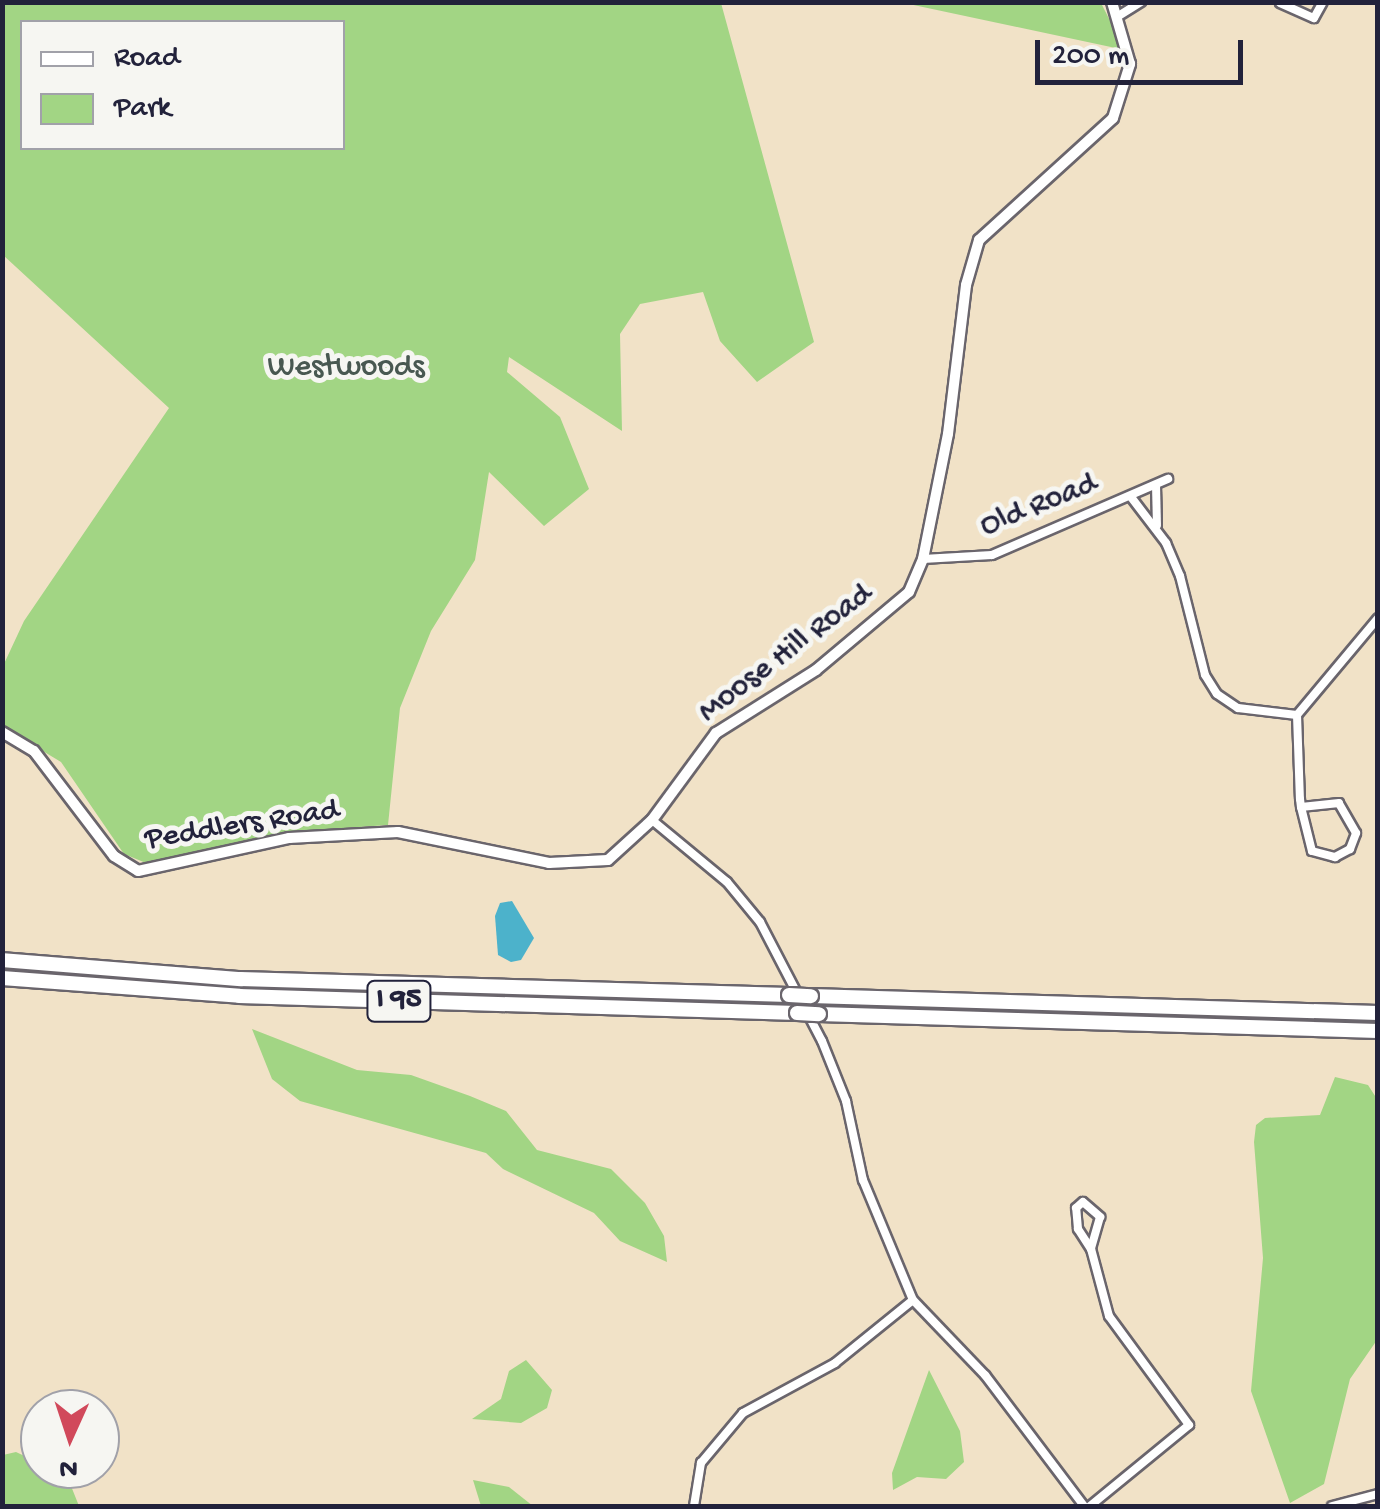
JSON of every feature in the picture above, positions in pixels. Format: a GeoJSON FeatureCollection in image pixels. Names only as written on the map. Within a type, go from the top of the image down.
{"type":"FeatureCollection","features":[{"type":"Feature","properties":{"kind":"highway","name":"I 95"},"geometry":{"type":"LineString","coordinates":[[2,960],[240,979],[1378,1014]]}},
{"type":"Feature","properties":{"kind":"highway","name":"I 95"},"geometry":{"type":"LineString","coordinates":[[2,978],[239,996],[1378,1030]]}},
{"type":"Feature","properties":{"kind":"street","name":"Moose Hill Road"},"geometry":{"type":"LineString","coordinates":[[652,820],[716,733],[830,658],[908,592],[923,558],[952,416],[966,286],[979,240],[1113,118],[1130,64],[1120,16],[1112,2]]}},
{"type":"Feature","properties":{"kind":"street"},"geometry":{"type":"LineString","coordinates":[[1120,16],[1140,2]]}},
{"type":"Feature","properties":{"kind":"street"},"geometry":{"type":"LineString","coordinates":[[1278,2],[1314,18],[1324,2]]}},
{"type":"Feature","properties":{"kind":"street","name":"Old Road"},"geometry":{"type":"LineString","coordinates":[[923,558],[992,555],[1168,479]]}},
{"type":"Feature","properties":{"kind":"street"},"geometry":{"type":"LineString","coordinates":[[1156,485],[1157,529]]}},
{"type":"Feature","properties":{"kind":"street"},"geometry":{"type":"LineString","coordinates":[[1130,497],[1157,529],[1180,576],[1205,674],[1217,694],[1238,708],[1297,716]]}},
{"type":"Feature","properties":{"kind":"street"},"geometry":{"type":"LineString","coordinates":[[1302,807],[1339,803],[1356,834],[1350,849],[1334,857],[1312,851],[1302,807],[1297,716],[1378,618]]}},
{"type":"Feature","properties":{"kind":"street","name":"Peddlers Road"},"geometry":{"type":"LineString","coordinates":[[2,732],[34,751],[114,856],[138,871],[289,838],[398,832],[586,865],[608,860],[652,820]]}},
{"type":"Feature","properties":{"kind":"street"},"geometry":{"type":"LineString","coordinates":[[652,820],[727,882],[788,967],[846,1101],[863,1180],[913,1300],[986,1375],[1087,1506],[1189,1425],[1110,1316],[1091,1249],[1078,1229],[1076,1208],[1084,1202],[1100,1217],[1091,1249]]}},
{"type":"Feature","properties":{"kind":"street"},"geometry":{"type":"LineString","coordinates":[[694,1506],[701,1463],[743,1413],[835,1364],[913,1300]]}},
{"type":"Feature","properties":{"kind":"street"},"geometry":{"type":"LineString","coordinates":[[1332,1506],[1378,1494]]}},
{"type":"Feature","properties":{"kind":"green space","name":"Westwoods"},"geometry":{"type":"Polygon","coordinates":[[[2,3],[721,3],[814,342],[757,382],[720,341],[703,292],[640,304],[620,334],[622,431],[509,357],[507,372],[560,417],[589,489],[544,526],[489,472],[475,560],[431,631],[400,708],[388,825],[302,831],[146,863],[124,854],[61,762],[3,727],[3,666],[24,621],[169,408],[3,255],[2,3]]]}},
{"type":"Feature","properties":{"kind":"green space"},"geometry":{"type":"Polygon","coordinates":[[[904,3],[1101,3],[1125,50],[904,3]]]}},
{"type":"Feature","properties":{"kind":"green space"},"geometry":{"type":"Polygon","coordinates":[[[252,1029],[357,1070],[411,1075],[470,1096],[506,1111],[537,1150],[611,1169],[645,1203],[664,1236],[667,1262],[620,1241],[594,1213],[503,1169],[486,1153],[300,1101],[272,1079],[252,1029]]]}},
{"type":"Feature","properties":{"kind":"green space"},"geometry":{"type":"Polygon","coordinates":[[[1335,1077],[1368,1085],[1377,1099],[1377,1340],[1350,1379],[1324,1484],[1290,1503],[1251,1391],[1263,1258],[1254,1142],[1256,1125],[1265,1118],[1320,1115],[1335,1077]]]}},
{"type":"Feature","properties":{"kind":"green space"},"geometry":{"type":"Polygon","coordinates":[[[526,1360],[552,1390],[547,1408],[521,1423],[472,1419],[501,1399],[509,1371],[526,1360]]]}},
{"type":"Feature","properties":{"kind":"green space"},"geometry":{"type":"Polygon","coordinates":[[[929,1370],[960,1431],[964,1462],[946,1479],[917,1477],[893,1490],[892,1473],[929,1370]]]}},
{"type":"Feature","properties":{"kind":"green space"},"geometry":{"type":"Polygon","coordinates":[[[20,1454],[20,1489],[72,1489],[79,1506],[3,1506],[3,1455],[20,1454]]]}},
{"type":"Feature","properties":{"kind":"green space"},"geometry":{"type":"Polygon","coordinates":[[[473,1480],[509,1487],[533,1506],[481,1506],[473,1480]]]}},
{"type":"Feature","properties":{"kind":"water"},"geometry":{"type":"Polygon","coordinates":[[[512,901],[534,938],[521,960],[511,962],[498,955],[495,916],[500,903],[512,901]]]}}]}
